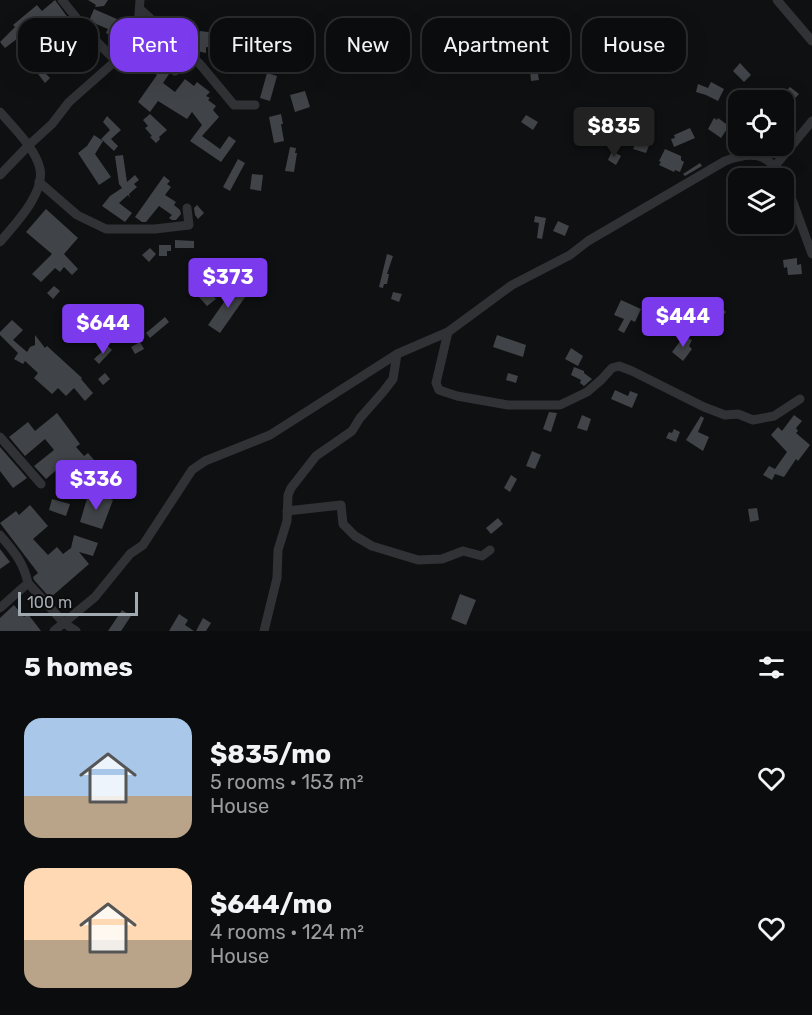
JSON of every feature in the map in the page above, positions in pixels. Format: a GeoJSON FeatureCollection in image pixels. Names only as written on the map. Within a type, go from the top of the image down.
{"type":"FeatureCollection","features":[{"type":"Feature","properties":{"kind":"street"},"geometry":{"type":"LineString","coordinates":[[62,0],[91,36],[110,55]]}},
{"type":"Feature","properties":{"kind":"street"},"geometry":{"type":"LineString","coordinates":[[777,0],[812,41]]}},
{"type":"Feature","properties":{"kind":"street"},"geometry":{"type":"LineString","coordinates":[[140,5],[153,18]]}},
{"type":"Feature","properties":{"kind":"street"},"geometry":{"type":"LineString","coordinates":[[198,64],[234,105],[255,105]]}},
{"type":"Feature","properties":{"kind":"street"},"geometry":{"type":"LineString","coordinates":[[0,176],[52,124],[69,102],[110,65]]}},
{"type":"Feature","properties":{"kind":"street"},"geometry":{"type":"LineString","coordinates":[[0,112],[29,145],[40,170],[34,196],[24,213],[0,242]]}},
{"type":"Feature","properties":{"kind":"street"},"geometry":{"type":"LineString","coordinates":[[54,631],[95,597],[130,554],[143,545],[192,470],[205,461],[270,435],[397,354],[448,332],[512,285],[570,255],[725,161],[751,155],[765,158],[775,166],[812,121]]}},
{"type":"Feature","properties":{"kind":"street"},"geometry":{"type":"LineString","coordinates":[[39,182],[77,215],[106,229],[155,229],[189,225],[187,208]]}},
{"type":"Feature","properties":{"kind":"street"},"geometry":{"type":"LineString","coordinates":[[794,205],[812,254]]}},
{"type":"Feature","properties":{"kind":"street"},"geometry":{"type":"LineString","coordinates":[[448,332],[436,383],[439,390],[494,403],[523,406],[560,405],[586,392],[612,368],[619,366],[704,407],[726,415],[738,414],[753,420],[774,416],[800,399]]}},
{"type":"Feature","properties":{"kind":"street"},"geometry":{"type":"LineString","coordinates":[[264,631],[277,578],[278,550],[287,521],[288,495],[291,488],[316,456],[352,431],[393,379],[397,354]]}},
{"type":"Feature","properties":{"kind":"street"},"geometry":{"type":"LineString","coordinates":[[0,437],[41,484]]}},
{"type":"Feature","properties":{"kind":"street"},"geometry":{"type":"LineString","coordinates":[[287,511],[341,505],[343,524],[355,536],[379,549],[418,560],[442,559],[463,551],[482,556],[490,550]]}},
{"type":"Feature","properties":{"kind":"street"},"geometry":{"type":"LineString","coordinates":[[0,535],[18,557],[28,583],[64,623],[76,631]]}},
{"type":"Feature","properties":{"kind":"street"},"geometry":{"type":"LineString","coordinates":[[0,608],[28,583]]}},
{"type":"Feature","properties":{"kind":"building"},"geometry":{"type":"Polygon","coordinates":[[[55,0],[68,18],[21,18],[37,5],[42,11],[55,0]]]}},
{"type":"Feature","properties":{"kind":"building"},"geometry":{"type":"Polygon","coordinates":[[[88,0],[108,0],[104,6],[95,7],[96,5],[88,0]]]}},
{"type":"Feature","properties":{"kind":"building"},"geometry":{"type":"Polygon","coordinates":[[[94,9],[114,18],[110,18],[110,35],[106,33],[108,29],[98,25],[98,18],[90,18],[94,9]]]}},
{"type":"Feature","properties":{"kind":"building"},"geometry":{"type":"Polygon","coordinates":[[[18,21],[18,38],[5,48],[0,42],[15,27],[13,25],[18,21]]]}},
{"type":"Feature","properties":{"kind":"building"},"geometry":{"type":"Polygon","coordinates":[[[200,31],[210,32],[210,48],[206,47],[206,53],[198,51],[200,31]]]}},
{"type":"Feature","properties":{"kind":"building"},"geometry":{"type":"Polygon","coordinates":[[[740,63],[751,75],[744,82],[733,71],[740,63]]]}},
{"type":"Feature","properties":{"kind":"building"},"geometry":{"type":"Polygon","coordinates":[[[36,72],[49,72],[46,74],[50,78],[45,83],[36,72]]]}},
{"type":"Feature","properties":{"kind":"building"},"geometry":{"type":"Polygon","coordinates":[[[153,72],[167,72],[169,74],[163,83],[175,92],[185,79],[194,86],[197,82],[210,92],[206,96],[216,106],[213,110],[219,117],[202,136],[220,149],[229,136],[236,141],[221,162],[190,141],[202,125],[192,112],[187,119],[158,101],[150,112],[138,102],[157,75],[153,72]]]}},
{"type":"Feature","properties":{"kind":"building"},"geometry":{"type":"Polygon","coordinates":[[[530,72],[538,72],[539,80],[531,81],[530,72]]]}},
{"type":"Feature","properties":{"kind":"building"},"geometry":{"type":"Polygon","coordinates":[[[267,73],[277,76],[270,101],[260,98],[267,73]]]}},
{"type":"Feature","properties":{"kind":"building"},"geometry":{"type":"Polygon","coordinates":[[[711,82],[724,89],[718,101],[696,92],[698,84],[708,88],[711,82]]]}},
{"type":"Feature","properties":{"kind":"building"},"geometry":{"type":"Polygon","coordinates":[[[794,90],[799,94],[794,99],[794,90]]]}},
{"type":"Feature","properties":{"kind":"building"},"geometry":{"type":"Polygon","coordinates":[[[305,91],[310,107],[295,112],[290,95],[305,91]]]}},
{"type":"Feature","properties":{"kind":"building"},"geometry":{"type":"Polygon","coordinates":[[[150,114],[167,130],[156,143],[150,137],[152,136],[145,128],[148,126],[143,120],[150,114]]]}},
{"type":"Feature","properties":{"kind":"building"},"geometry":{"type":"Polygon","coordinates":[[[281,114],[284,141],[274,143],[269,117],[281,114]]]}},
{"type":"Feature","properties":{"kind":"building"},"geometry":{"type":"Polygon","coordinates":[[[526,115],[538,122],[533,130],[521,122],[526,115]]]}},
{"type":"Feature","properties":{"kind":"building"},"geometry":{"type":"Polygon","coordinates":[[[107,116],[121,130],[111,139],[118,146],[114,151],[101,139],[110,130],[103,122],[107,116]]]}},
{"type":"Feature","properties":{"kind":"building"},"geometry":{"type":"Polygon","coordinates":[[[600,118],[627,128],[621,144],[596,134],[600,118]]]}},
{"type":"Feature","properties":{"kind":"building"},"geometry":{"type":"Polygon","coordinates":[[[714,118],[717,120],[718,118],[728,125],[721,138],[708,129],[714,118]]]}},
{"type":"Feature","properties":{"kind":"building"},"geometry":{"type":"Polygon","coordinates":[[[690,128],[695,138],[674,147],[671,139],[675,138],[674,135],[690,128]]]}},
{"type":"Feature","properties":{"kind":"building"},"geometry":{"type":"Polygon","coordinates":[[[94,135],[103,141],[95,154],[111,177],[99,185],[78,153],[87,146],[94,135]]]}},
{"type":"Feature","properties":{"kind":"building"},"geometry":{"type":"Polygon","coordinates":[[[638,138],[650,143],[646,153],[633,149],[638,138]]]}},
{"type":"Feature","properties":{"kind":"building"},"geometry":{"type":"Polygon","coordinates":[[[290,147],[296,148],[295,153],[297,153],[294,172],[285,171],[290,147]]]}},
{"type":"Feature","properties":{"kind":"building"},"geometry":{"type":"Polygon","coordinates":[[[665,149],[681,156],[684,162],[680,172],[675,170],[674,172],[659,165],[665,149]]]}},
{"type":"Feature","properties":{"kind":"building"},"geometry":{"type":"Polygon","coordinates":[[[612,151],[621,156],[616,165],[608,160],[612,151]]]}},
{"type":"Feature","properties":{"kind":"building"},"geometry":{"type":"Polygon","coordinates":[[[123,155],[127,182],[135,175],[139,180],[134,184],[137,187],[129,194],[130,198],[128,195],[119,203],[132,213],[125,222],[102,206],[110,196],[122,188],[119,184],[115,156],[123,155]]]}},
{"type":"Feature","properties":{"kind":"building"},"geometry":{"type":"Polygon","coordinates":[[[238,159],[245,163],[230,191],[223,187],[238,159]]]}},
{"type":"Feature","properties":{"kind":"building"},"geometry":{"type":"Polygon","coordinates":[[[700,163],[702,166],[685,176],[683,174],[700,163]]]}},
{"type":"Feature","properties":{"kind":"building"},"geometry":{"type":"Polygon","coordinates":[[[252,174],[263,175],[261,191],[250,189],[252,174]]]}},
{"type":"Feature","properties":{"kind":"building"},"geometry":{"type":"Polygon","coordinates":[[[164,176],[170,181],[167,184],[171,187],[165,195],[176,202],[174,205],[181,214],[176,220],[172,220],[169,218],[172,215],[159,206],[146,222],[142,222],[135,217],[164,176]]]}},
{"type":"Feature","properties":{"kind":"building"},"geometry":{"type":"Polygon","coordinates":[[[197,205],[204,213],[198,219],[194,208],[197,205]]]}},
{"type":"Feature","properties":{"kind":"building"},"geometry":{"type":"Polygon","coordinates":[[[46,209],[78,238],[64,254],[78,269],[72,275],[64,267],[60,272],[55,268],[41,282],[32,274],[52,254],[26,232],[46,209]]]}},
{"type":"Feature","properties":{"kind":"building"},"geometry":{"type":"Polygon","coordinates":[[[535,216],[546,218],[542,239],[537,238],[539,223],[534,222],[535,216]]]}},
{"type":"Feature","properties":{"kind":"building"},"geometry":{"type":"Polygon","coordinates":[[[558,221],[569,226],[565,236],[553,231],[558,221]]]}},
{"type":"Feature","properties":{"kind":"building"},"geometry":{"type":"Polygon","coordinates":[[[175,240],[194,241],[194,248],[175,248],[175,240]]]}},
{"type":"Feature","properties":{"kind":"building"},"geometry":{"type":"Polygon","coordinates":[[[159,245],[171,245],[171,251],[167,251],[167,256],[159,256],[159,245]]]}},
{"type":"Feature","properties":{"kind":"building"},"geometry":{"type":"Polygon","coordinates":[[[150,248],[156,254],[149,262],[142,255],[150,248]]]}},
{"type":"Feature","properties":{"kind":"building"},"geometry":{"type":"Polygon","coordinates":[[[387,254],[393,256],[387,274],[389,274],[387,284],[384,284],[383,288],[379,287],[387,254]]]}},
{"type":"Feature","properties":{"kind":"building"},"geometry":{"type":"Polygon","coordinates":[[[797,258],[797,265],[801,264],[802,274],[788,275],[783,260],[797,258]]]}},
{"type":"Feature","properties":{"kind":"building"},"geometry":{"type":"Polygon","coordinates":[[[205,261],[226,270],[223,279],[201,270],[205,261]]]}},
{"type":"Feature","properties":{"kind":"building"},"geometry":{"type":"Polygon","coordinates":[[[201,282],[216,299],[207,306],[194,287],[201,282]]]}},
{"type":"Feature","properties":{"kind":"building"},"geometry":{"type":"Polygon","coordinates":[[[236,285],[248,293],[220,333],[208,325],[236,285]]]}},
{"type":"Feature","properties":{"kind":"building"},"geometry":{"type":"Polygon","coordinates":[[[54,286],[60,291],[53,299],[47,293],[54,286]]]}},
{"type":"Feature","properties":{"kind":"building"},"geometry":{"type":"Polygon","coordinates":[[[393,292],[402,294],[399,302],[391,299],[393,292]]]}},
{"type":"Feature","properties":{"kind":"building"},"geometry":{"type":"Polygon","coordinates":[[[621,300],[641,309],[635,322],[631,320],[624,333],[618,330],[624,319],[614,315],[621,300]]]}},
{"type":"Feature","properties":{"kind":"building"},"geometry":{"type":"Polygon","coordinates":[[[716,303],[726,312],[719,320],[708,311],[716,303]]]}},
{"type":"Feature","properties":{"kind":"building"},"geometry":{"type":"Polygon","coordinates":[[[686,308],[692,313],[681,328],[675,323],[686,308]]]}},
{"type":"Feature","properties":{"kind":"building"},"geometry":{"type":"Polygon","coordinates":[[[81,311],[102,331],[97,335],[77,315],[81,311]]]}},
{"type":"Feature","properties":{"kind":"building"},"geometry":{"type":"Polygon","coordinates":[[[165,317],[169,322],[150,338],[146,333],[165,317]]]}},
{"type":"Feature","properties":{"kind":"building"},"geometry":{"type":"Polygon","coordinates":[[[12,320],[23,330],[13,340],[27,352],[35,345],[35,335],[45,348],[47,346],[82,378],[93,393],[85,401],[74,388],[66,396],[58,388],[52,394],[34,378],[38,373],[25,361],[23,364],[14,359],[18,353],[0,335],[0,332],[12,320]]]}},
{"type":"Feature","properties":{"kind":"building"},"geometry":{"type":"Polygon","coordinates":[[[497,335],[526,345],[523,357],[493,347],[497,335]]]}},
{"type":"Feature","properties":{"kind":"building"},"geometry":{"type":"Polygon","coordinates":[[[684,336],[692,340],[689,346],[692,349],[683,361],[672,352],[684,336]]]}},
{"type":"Feature","properties":{"kind":"building"},"geometry":{"type":"Polygon","coordinates":[[[140,342],[144,349],[135,354],[131,347],[140,342]]]}},
{"type":"Feature","properties":{"kind":"building"},"geometry":{"type":"Polygon","coordinates":[[[108,346],[112,350],[99,364],[94,359],[108,346]]]}},
{"type":"Feature","properties":{"kind":"building"},"geometry":{"type":"Polygon","coordinates":[[[571,348],[583,356],[578,366],[565,359],[571,348]]]}},
{"type":"Feature","properties":{"kind":"building"},"geometry":{"type":"Polygon","coordinates":[[[574,367],[584,371],[592,379],[584,386],[580,383],[581,380],[571,375],[574,367]]]}},
{"type":"Feature","properties":{"kind":"building"},"geometry":{"type":"Polygon","coordinates":[[[105,373],[110,379],[103,385],[98,379],[105,373]]]}},
{"type":"Feature","properties":{"kind":"building"},"geometry":{"type":"Polygon","coordinates":[[[508,373],[518,376],[516,383],[506,380],[508,373]]]}},
{"type":"Feature","properties":{"kind":"building"},"geometry":{"type":"Polygon","coordinates":[[[615,390],[628,396],[630,391],[638,394],[632,408],[611,399],[615,390]]]}},
{"type":"Feature","properties":{"kind":"building"},"geometry":{"type":"Polygon","coordinates":[[[549,412],[557,413],[551,432],[543,429],[549,412]]]}},
{"type":"Feature","properties":{"kind":"building"},"geometry":{"type":"Polygon","coordinates":[[[57,413],[80,444],[76,447],[84,456],[88,453],[94,460],[74,475],[72,473],[68,476],[60,467],[46,479],[34,466],[54,450],[45,439],[25,456],[9,437],[28,422],[35,431],[57,413]]]}},
{"type":"Feature","properties":{"kind":"building"},"geometry":{"type":"Polygon","coordinates":[[[582,415],[591,419],[587,431],[577,428],[582,415]]]}},
{"type":"Feature","properties":{"kind":"building"},"geometry":{"type":"Polygon","coordinates":[[[794,415],[802,421],[796,428],[798,431],[796,433],[810,445],[798,461],[796,459],[784,477],[775,474],[772,480],[763,475],[769,466],[775,469],[787,452],[771,435],[778,427],[782,431],[794,415]]]}},
{"type":"Feature","properties":{"kind":"building"},"geometry":{"type":"Polygon","coordinates":[[[701,416],[704,418],[698,432],[709,437],[703,451],[686,440],[701,416]]]}},
{"type":"Feature","properties":{"kind":"building"},"geometry":{"type":"Polygon","coordinates":[[[674,429],[680,432],[676,442],[666,438],[674,429]]]}},
{"type":"Feature","properties":{"kind":"building"},"geometry":{"type":"Polygon","coordinates":[[[0,447],[27,478],[13,488],[0,471],[0,447]]]}},
{"type":"Feature","properties":{"kind":"building"},"geometry":{"type":"Polygon","coordinates":[[[532,451],[541,455],[535,469],[526,466],[532,451]]]}},
{"type":"Feature","properties":{"kind":"building"},"geometry":{"type":"Polygon","coordinates":[[[511,475],[517,479],[510,492],[504,488],[511,475]]]}},
{"type":"Feature","properties":{"kind":"building"},"geometry":{"type":"Polygon","coordinates":[[[89,492],[113,500],[102,529],[80,522],[89,492]]]}},
{"type":"Feature","properties":{"kind":"building"},"geometry":{"type":"Polygon","coordinates":[[[52,499],[70,504],[66,516],[49,510],[52,499]]]}},
{"type":"Feature","properties":{"kind":"building"},"geometry":{"type":"Polygon","coordinates":[[[30,505],[48,526],[33,539],[48,555],[57,547],[63,554],[71,548],[74,535],[98,543],[93,556],[79,552],[89,564],[50,598],[34,580],[33,577],[38,573],[0,523],[16,511],[19,515],[30,505]]]}},
{"type":"Feature","properties":{"kind":"building"},"geometry":{"type":"Polygon","coordinates":[[[757,508],[759,520],[750,522],[748,509],[757,508]]]}},
{"type":"Feature","properties":{"kind":"building"},"geometry":{"type":"Polygon","coordinates":[[[498,518],[503,524],[491,534],[486,528],[498,518]]]}},
{"type":"Feature","properties":{"kind":"building"},"geometry":{"type":"Polygon","coordinates":[[[0,549],[10,562],[0,569],[0,549]]]}},
{"type":"Feature","properties":{"kind":"building"},"geometry":{"type":"Polygon","coordinates":[[[460,594],[476,600],[466,625],[451,619],[460,594]]]}},
{"type":"Feature","properties":{"kind":"building"},"geometry":{"type":"Polygon","coordinates":[[[14,605],[24,617],[28,614],[41,631],[0,631],[0,618],[14,605]]]}},
{"type":"Feature","properties":{"kind":"building"},"geometry":{"type":"Polygon","coordinates":[[[122,610],[131,616],[121,631],[108,631],[122,610]]]}},
{"type":"Feature","properties":{"kind":"building"},"geometry":{"type":"Polygon","coordinates":[[[179,614],[188,620],[185,625],[194,631],[169,631],[179,614]]]}},
{"type":"Feature","properties":{"kind":"building"},"geometry":{"type":"Polygon","coordinates":[[[203,618],[211,623],[206,631],[196,631],[203,618]]]}}]}
